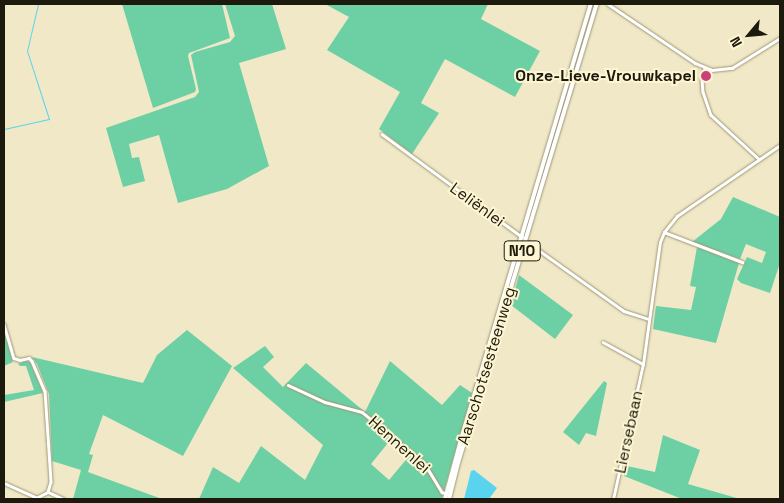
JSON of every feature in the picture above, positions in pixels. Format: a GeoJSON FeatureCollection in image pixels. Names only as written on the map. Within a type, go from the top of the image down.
{"type":"FeatureCollection","features":[{"type":"Feature","properties":{"kind":"main road","name":"Aarschotsesteenweg"},"geometry":{"type":"LineString","coordinates":[[446,499],[462,436],[595,4]]}},
{"type":"Feature","properties":{"kind":"main road","name":"Aarschotsesteenweg"},"geometry":{"type":"LineString","coordinates":[[449,499],[524,238]]}},
{"type":"Feature","properties":{"kind":"street"},"geometry":{"type":"LineString","coordinates":[[608,4],[705,68],[718,71],[732,68],[780,38]]}},
{"type":"Feature","properties":{"kind":"street"},"geometry":{"type":"LineString","coordinates":[[705,68],[702,79],[703,92],[711,115],[758,158]]}},
{"type":"Feature","properties":{"kind":"street","name":"Leliënlei"},"geometry":{"type":"LineString","coordinates":[[382,134],[624,311],[650,319]]}},
{"type":"Feature","properties":{"kind":"street","name":"Liersebaan"},"geometry":{"type":"LineString","coordinates":[[613,499],[643,364],[660,242],[664,232],[677,216],[758,158],[780,145]]}},
{"type":"Feature","properties":{"kind":"street"},"geometry":{"type":"LineString","coordinates":[[664,232],[742,262]]}},
{"type":"Feature","properties":{"kind":"street"},"geometry":{"type":"LineString","coordinates":[[4,324],[14,358],[20,360],[30,358],[45,391],[51,482],[48,492],[36,499],[4,483]]}},
{"type":"Feature","properties":{"kind":"street"},"geometry":{"type":"LineString","coordinates":[[603,342],[643,364]]}},
{"type":"Feature","properties":{"kind":"street","name":"Hennenlei"},"geometry":{"type":"LineString","coordinates":[[288,385],[325,402],[362,412],[425,464],[442,492],[447,494]]}},
{"type":"Feature","properties":{"kind":"street"},"geometry":{"type":"LineString","coordinates":[[48,492],[64,499]]}},
{"type":"Feature","properties":{"kind":"green space"},"geometry":{"type":"Polygon","coordinates":[[[122,4],[222,4],[230,38],[189,53],[195,92],[153,108],[122,4]]]}},
{"type":"Feature","properties":{"kind":"green space"},"geometry":{"type":"Polygon","coordinates":[[[225,4],[272,4],[286,49],[239,63],[269,166],[227,189],[178,203],[159,135],[129,144],[132,158],[139,157],[145,181],[123,187],[106,128],[195,97],[199,92],[191,55],[195,52],[230,42],[235,36],[225,4]]]}},
{"type":"Feature","properties":{"kind":"green space"},"geometry":{"type":"Polygon","coordinates":[[[325,4],[488,4],[481,19],[540,51],[515,97],[445,59],[421,103],[439,113],[412,154],[379,129],[400,92],[327,50],[349,17],[325,4]]]}},
{"type":"Feature","properties":{"kind":"green space"},"geometry":{"type":"Polygon","coordinates":[[[733,197],[780,217],[780,263],[770,293],[741,283],[737,279],[747,257],[762,263],[766,252],[746,244],[740,259],[692,242],[721,219],[733,197]]]}},
{"type":"Feature","properties":{"kind":"green space"},"geometry":{"type":"Polygon","coordinates":[[[697,247],[739,263],[716,343],[653,329],[656,306],[691,310],[696,287],[690,286],[697,247]]]}},
{"type":"Feature","properties":{"kind":"green space"},"geometry":{"type":"Polygon","coordinates":[[[519,275],[573,315],[555,339],[511,305],[519,275]]]}},
{"type":"Feature","properties":{"kind":"green space"},"geometry":{"type":"Polygon","coordinates":[[[187,330],[232,366],[183,456],[103,415],[89,454],[93,455],[88,472],[162,499],[73,499],[81,470],[52,461],[49,394],[37,364],[32,357],[143,383],[157,355],[187,330]]]}},
{"type":"Feature","properties":{"kind":"green space"},"geometry":{"type":"Polygon","coordinates":[[[4,332],[13,362],[4,366],[4,332]]]}},
{"type":"Feature","properties":{"kind":"green space"},"geometry":{"type":"Polygon","coordinates":[[[265,346],[274,357],[263,367],[283,387],[306,363],[365,412],[390,361],[442,405],[460,385],[472,393],[444,491],[423,461],[366,413],[364,414],[392,438],[371,464],[389,480],[410,455],[423,465],[443,494],[442,499],[199,499],[213,467],[239,483],[261,446],[305,480],[323,445],[233,368],[265,346]]]}},
{"type":"Feature","properties":{"kind":"green space"},"geometry":{"type":"Polygon","coordinates":[[[25,361],[30,362],[43,393],[4,402],[4,395],[34,390],[26,366],[18,364],[25,361]]]}},
{"type":"Feature","properties":{"kind":"green space"},"geometry":{"type":"Polygon","coordinates":[[[604,381],[607,383],[596,436],[586,433],[579,445],[563,432],[604,381]]]}},
{"type":"Feature","properties":{"kind":"green space"},"geometry":{"type":"Polygon","coordinates":[[[663,435],[700,450],[688,484],[740,499],[682,499],[624,476],[627,466],[655,472],[663,435]]]}},
{"type":"Feature","properties":{"kind":"water"},"geometry":{"type":"Polygon","coordinates":[[[474,470],[497,488],[489,499],[464,499],[471,471],[474,470]]]}},
{"type":"Feature","properties":{"kind":"waterway"},"geometry":{"type":"LineString","coordinates":[[4,129],[49,119],[27,51],[38,4]]}},
{"type":"Feature","properties":{"kind":"place","name":"Onze-Lieve-Vrouwkapel"},"geometry":{"type":"Point","coordinates":[706,76]}}]}
